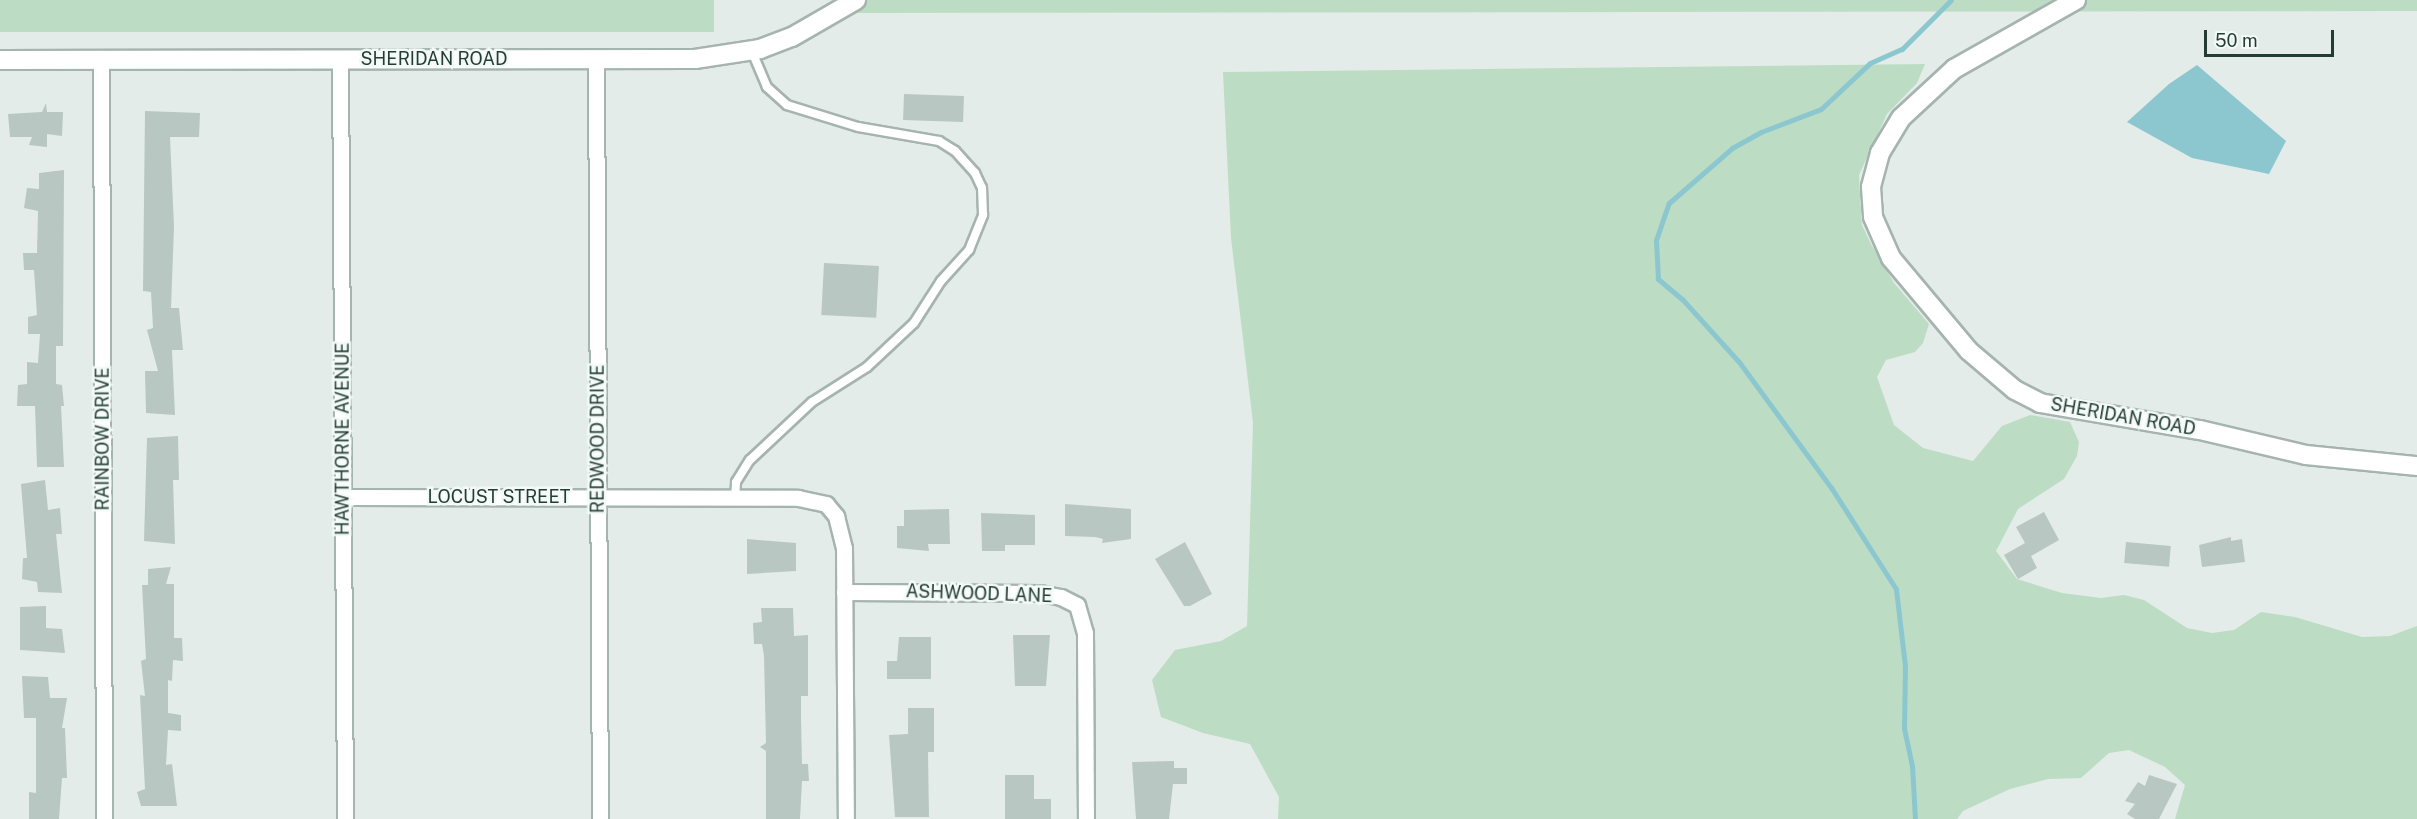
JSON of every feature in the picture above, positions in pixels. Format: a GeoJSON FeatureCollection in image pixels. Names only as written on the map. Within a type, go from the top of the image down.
{"type":"FeatureCollection","features":[{"type":"Feature","properties":{"kind":"street","name":"SHERIDAN ROAD"},"geometry":{"type":"LineString","coordinates":[[0,60],[695,59],[752,51],[792,38],[856,0]]}},
{"type":"Feature","properties":{"kind":"street","name":"SHERIDAN ROAD"},"geometry":{"type":"LineString","coordinates":[[2076,0],[1954,69],[1900,118],[1880,153],[1871,187],[1873,217],[1891,258],[1949,331],[1982,364],[2015,390],[2040,403],[2083,413],[2200,430],[2306,455],[2417,466]]}},
{"type":"Feature","properties":{"kind":"street","name":"HAWTHORNE AVENUE"},"geometry":{"type":"LineString","coordinates":[[340,59],[345,819]]}},
{"type":"Feature","properties":{"kind":"street","name":"RAINBOW DRIVE"},"geometry":{"type":"LineString","coordinates":[[102,60],[105,819]]}},
{"type":"Feature","properties":{"kind":"street","name":"REDWOOD DRIVE"},"geometry":{"type":"LineString","coordinates":[[596,60],[600,819]]}},
{"type":"Feature","properties":{"kind":"street","name":"LOCUST STREET"},"geometry":{"type":"LineString","coordinates":[[344,497],[810,499],[832,509],[843,537],[844,592]]}},
{"type":"Feature","properties":{"kind":"street"},"geometry":{"type":"LineString","coordinates":[[844,592],[846,819]]}},
{"type":"Feature","properties":{"kind":"street","name":"ASHWOOD LANE"},"geometry":{"type":"LineString","coordinates":[[844,592],[1040,593],[1070,600],[1077,605],[1085,633],[1086,819]]}},
{"type":"Feature","properties":{"kind":"lane"},"geometry":{"type":"LineString","coordinates":[[735,498],[736,482],[750,460],[805,408],[867,366],[914,322],[941,282],[969,250],[983,215],[982,188],[975,173],[955,151],[928,138],[858,127],[787,105],[767,87],[752,51]]}},
{"type":"Feature","properties":{"kind":"green space"},"geometry":{"type":"Polygon","coordinates":[[[0,0],[714,0],[714,32],[0,32],[0,0]]]}},
{"type":"Feature","properties":{"kind":"green space"},"geometry":{"type":"Polygon","coordinates":[[[853,0],[2417,0],[2417,11],[839,13],[853,0]]]}},
{"type":"Feature","properties":{"kind":"green space"},"geometry":{"type":"Polygon","coordinates":[[[1925,64],[1917,83],[1887,114],[1859,175],[1862,225],[1894,283],[1929,324],[1923,343],[1915,352],[1886,360],[1877,377],[1894,425],[1923,448],[1973,461],[2002,426],[2030,415],[2070,422],[2079,442],[2077,456],[2064,479],[2018,509],[1996,551],[2017,579],[2062,593],[2101,598],[2124,595],[2144,600],[2187,628],[2212,633],[2234,630],[2261,612],[2295,617],[2362,637],[2390,636],[2417,626],[2417,819],[2175,819],[2185,785],[2165,767],[2129,750],[2109,753],[2081,778],[2048,779],[2010,789],[1963,811],[1957,819],[1278,819],[1279,797],[1250,744],[1203,733],[1161,717],[1152,680],[1175,650],[1221,641],[1247,626],[1253,423],[1231,238],[1223,72],[1925,64]]]}},
{"type":"Feature","properties":{"kind":"water"},"geometry":{"type":"Polygon","coordinates":[[[2197,65],[2286,141],[2269,174],[2192,158],[2127,122],[2169,84],[2197,65]]]}},
{"type":"Feature","properties":{"kind":"building"},"geometry":{"type":"Polygon","coordinates":[[[904,94],[964,96],[963,122],[903,120],[904,94]]]}},
{"type":"Feature","properties":{"kind":"building"},"geometry":{"type":"Polygon","coordinates":[[[46,103],[47,112],[63,112],[62,136],[47,134],[47,147],[29,145],[32,137],[10,137],[8,114],[42,112],[46,103]]]}},
{"type":"Feature","properties":{"kind":"building"},"geometry":{"type":"Polygon","coordinates":[[[145,111],[200,113],[199,137],[170,137],[174,227],[171,308],[179,308],[183,350],[172,350],[175,415],[146,413],[145,371],[158,371],[147,330],[153,328],[151,292],[143,291],[145,111]]]}},
{"type":"Feature","properties":{"kind":"building"},"geometry":{"type":"Polygon","coordinates":[[[64,170],[63,346],[56,346],[56,384],[62,385],[64,467],[37,467],[35,406],[17,406],[18,385],[27,384],[27,362],[38,363],[40,334],[28,334],[28,317],[37,315],[34,270],[24,270],[23,253],[37,253],[38,211],[24,208],[27,188],[39,189],[39,173],[64,170]]]}},
{"type":"Feature","properties":{"kind":"building"},"geometry":{"type":"Polygon","coordinates":[[[824,263],[879,266],[876,318],[821,315],[824,263]]]}},
{"type":"Feature","properties":{"kind":"building"},"geometry":{"type":"Polygon","coordinates":[[[178,436],[179,480],[173,480],[175,544],[144,541],[147,438],[178,436]]]}},
{"type":"Feature","properties":{"kind":"building"},"geometry":{"type":"Polygon","coordinates":[[[45,480],[48,510],[60,508],[62,534],[56,534],[62,593],[38,592],[37,582],[22,579],[23,558],[27,558],[21,484],[45,480]]]}},
{"type":"Feature","properties":{"kind":"building"},"geometry":{"type":"Polygon","coordinates":[[[1065,504],[1131,509],[1131,539],[1102,543],[1103,539],[1095,537],[1065,536],[1065,504]]]}},
{"type":"Feature","properties":{"kind":"building"},"geometry":{"type":"Polygon","coordinates":[[[949,509],[950,544],[928,544],[929,551],[897,548],[897,526],[904,526],[904,510],[949,509]]]}},
{"type":"Feature","properties":{"kind":"building"},"geometry":{"type":"Polygon","coordinates":[[[2044,512],[2059,540],[2031,556],[2037,568],[2018,579],[2004,555],[2025,543],[2016,527],[2044,512]]]}},
{"type":"Feature","properties":{"kind":"building"},"geometry":{"type":"Polygon","coordinates":[[[981,513],[1035,515],[1035,545],[1005,545],[1005,551],[982,551],[981,513]]]}},
{"type":"Feature","properties":{"kind":"building"},"geometry":{"type":"Polygon","coordinates":[[[2231,537],[2231,541],[2242,539],[2245,562],[2202,567],[2199,545],[2231,537]]]}},
{"type":"Feature","properties":{"kind":"building"},"geometry":{"type":"Polygon","coordinates":[[[747,539],[796,543],[796,571],[747,574],[747,539]]]}},
{"type":"Feature","properties":{"kind":"building"},"geometry":{"type":"Polygon","coordinates":[[[1185,542],[1212,594],[1190,606],[1184,606],[1155,559],[1185,542]]]}},
{"type":"Feature","properties":{"kind":"building"},"geometry":{"type":"Polygon","coordinates":[[[2126,542],[2171,546],[2169,567],[2124,563],[2126,542]]]}},
{"type":"Feature","properties":{"kind":"building"},"geometry":{"type":"Polygon","coordinates":[[[171,567],[166,584],[174,584],[174,638],[182,638],[183,661],[173,660],[172,681],[168,680],[168,713],[181,715],[181,731],[168,730],[166,765],[172,764],[177,806],[141,806],[137,792],[145,789],[140,695],[145,696],[141,661],[146,659],[142,585],[148,585],[148,569],[171,567]]]}},
{"type":"Feature","properties":{"kind":"building"},"geometry":{"type":"Polygon","coordinates":[[[46,606],[46,628],[62,629],[65,653],[20,650],[20,607],[46,606]]]}},
{"type":"Feature","properties":{"kind":"building"},"geometry":{"type":"Polygon","coordinates":[[[761,608],[793,608],[794,636],[808,635],[808,696],[801,696],[801,719],[802,764],[808,764],[809,781],[802,781],[800,819],[766,819],[766,751],[760,747],[766,743],[764,656],[762,644],[754,644],[753,623],[762,622],[761,608]]]}},
{"type":"Feature","properties":{"kind":"building"},"geometry":{"type":"Polygon","coordinates":[[[1013,635],[1050,635],[1046,686],[1015,686],[1013,635]]]}},
{"type":"Feature","properties":{"kind":"building"},"geometry":{"type":"Polygon","coordinates":[[[899,637],[931,637],[931,679],[887,679],[887,661],[897,661],[899,637]]]}},
{"type":"Feature","properties":{"kind":"building"},"geometry":{"type":"Polygon","coordinates":[[[22,676],[48,677],[50,698],[67,698],[62,728],[65,728],[67,778],[62,778],[59,819],[29,819],[29,792],[36,793],[36,718],[24,718],[22,676]]]}},
{"type":"Feature","properties":{"kind":"building"},"geometry":{"type":"Polygon","coordinates":[[[908,708],[934,708],[934,752],[928,752],[929,817],[895,817],[889,735],[908,734],[908,708]]]}},
{"type":"Feature","properties":{"kind":"building"},"geometry":{"type":"Polygon","coordinates":[[[1174,761],[1174,768],[1187,768],[1187,784],[1173,784],[1169,819],[1136,819],[1132,762],[1174,761]]]}},
{"type":"Feature","properties":{"kind":"building"},"geometry":{"type":"Polygon","coordinates":[[[1005,775],[1034,775],[1034,799],[1051,799],[1051,819],[1005,819],[1005,775]]]}},
{"type":"Feature","properties":{"kind":"building"},"geometry":{"type":"Polygon","coordinates":[[[2149,775],[2177,784],[2159,819],[2135,819],[2127,814],[2135,804],[2125,801],[2138,782],[2145,786],[2149,775]]]}},
{"type":"Feature","properties":{"kind":"waterway"},"geometry":{"type":"LineString","coordinates":[[1915,819],[1912,766],[1904,728],[1905,666],[1896,589],[1832,489],[1739,362],[1683,300],[1658,279],[1656,240],[1669,203],[1732,148],[1761,132],[1821,109],[1870,63],[1902,49],[1951,0]]}}]}
